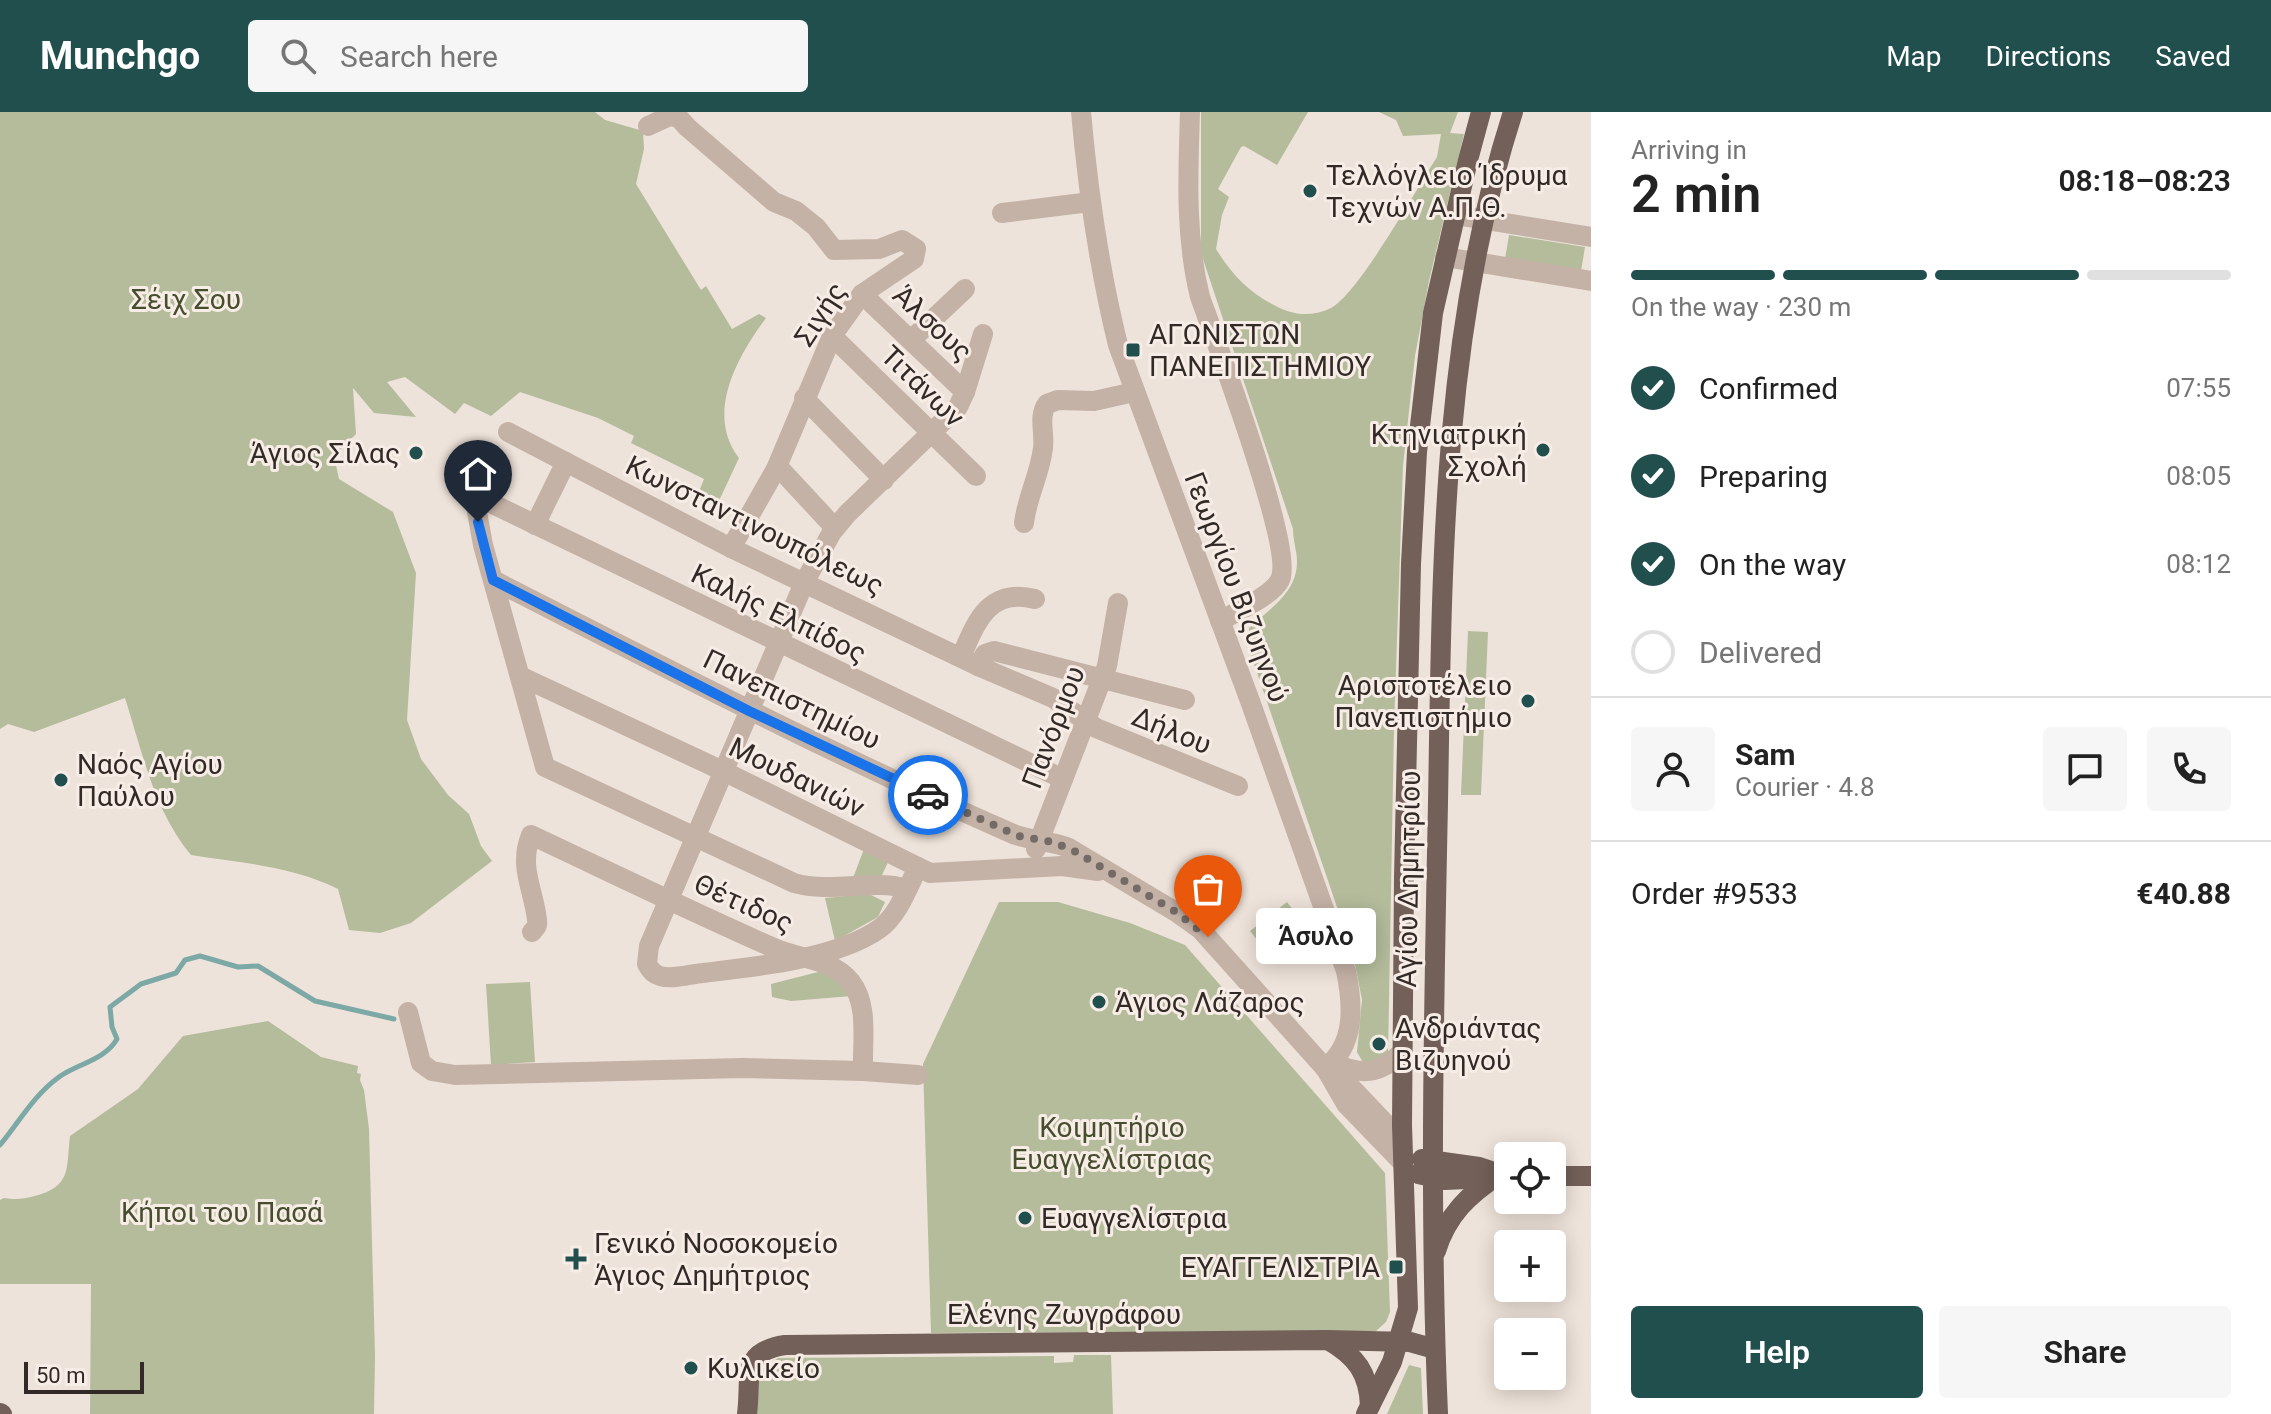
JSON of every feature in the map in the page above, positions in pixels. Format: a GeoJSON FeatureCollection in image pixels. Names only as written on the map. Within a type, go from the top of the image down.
{"type":"FeatureCollection","features":[{"type":"Feature","properties":{"kind":"main road","name":"Αγίου Δημητρίου"},"geometry":{"type":"LineString","coordinates":[[1368,1410],[1399,1341],[1408,1304],[1402,1162],[1402,1052],[1413,516],[1428,348],[1445,257],[1481,112]]}},
{"type":"Feature","properties":{"kind":"main road","name":"Αγίου Δημητρίου"},"geometry":{"type":"LineString","coordinates":[[1438,1414],[1432,1266],[1432,1127],[1443,548],[1450,443],[1475,263],[1496,169],[1513,112]]}},
{"type":"Feature","properties":{"kind":"main road"},"geometry":{"type":"LineString","coordinates":[[1432,1127],[1440,1153],[1446,1160],[1494,1171]]}},
{"type":"Feature","properties":{"kind":"main road"},"geometry":{"type":"LineString","coordinates":[[1402,1141],[1432,1170],[1475,1181],[1494,1176]]}},
{"type":"Feature","properties":{"kind":"main road"},"geometry":{"type":"LineString","coordinates":[[1402,1162],[1416,1173],[1458,1163]]}},
{"type":"Feature","properties":{"kind":"main road"},"geometry":{"type":"LineString","coordinates":[[1566,1176],[1591,1176]]}},
{"type":"Feature","properties":{"kind":"main road"},"geometry":{"type":"LineString","coordinates":[[1432,1266],[1441,1235],[1453,1215],[1477,1189],[1494,1180]]}},
{"type":"Feature","properties":{"kind":"main road"},"geometry":{"type":"LineString","coordinates":[[1327,1340],[1348,1352],[1365,1375],[1370,1389],[1368,1410]]}},
{"type":"Feature","properties":{"kind":"main road","name":"Ελένης Ζωγράφου"},"geometry":{"type":"LineString","coordinates":[[747,1414],[754,1357],[764,1349],[785,1345],[1327,1340],[1399,1341],[1435,1349]]}},
{"type":"Feature","properties":{"kind":"street","name":"Γεωργίου Βιζυηνού"},"geometry":{"type":"LineString","coordinates":[[1081,112],[1090,202],[1118,345],[1346,971],[1351,994],[1350,1024],[1344,1046],[1329,1065]]}},
{"type":"Feature","properties":{"kind":"street"},"geometry":{"type":"LineString","coordinates":[[1190,112],[1189,234],[1193,267],[1200,297],[1269,504],[1282,561],[1281,577],[1272,588],[1220,621]]}},
{"type":"Feature","properties":{"kind":"street","name":"Σιγής"},"geometry":{"type":"LineString","coordinates":[[648,126],[670,116],[679,118],[774,202],[796,211],[816,227],[834,250],[879,249],[902,240],[913,246],[917,253],[914,259],[862,294],[832,336],[776,469],[731,548]]}},
{"type":"Feature","properties":{"kind":"street"},"geometry":{"type":"LineString","coordinates":[[1002,213],[1090,202]]}},
{"type":"Feature","properties":{"kind":"street"},"geometry":{"type":"LineString","coordinates":[[1455,215],[1591,237]]}},
{"type":"Feature","properties":{"kind":"street"},"geometry":{"type":"LineString","coordinates":[[1445,257],[1591,281]]}},
{"type":"Feature","properties":{"kind":"street"},"geometry":{"type":"LineString","coordinates":[[911,340],[965,289]]}},
{"type":"Feature","properties":{"kind":"street","name":"Άλσους"},"geometry":{"type":"LineString","coordinates":[[862,294],[965,392]]}},
{"type":"Feature","properties":{"kind":"street"},"geometry":{"type":"LineString","coordinates":[[918,867],[891,917],[877,931],[839,948],[747,968],[665,977],[651,970],[646,961],[668,900],[804,583],[835,528],[958,407],[983,334]]}},
{"type":"Feature","properties":{"kind":"street","name":"Τιτάνων"},"geometry":{"type":"LineString","coordinates":[[832,336],[976,476]]}},
{"type":"Feature","properties":{"kind":"street"},"geometry":{"type":"LineString","coordinates":[[1024,523],[1042,453],[1042,412],[1047,404],[1058,400],[1094,401],[1134,392]]}},
{"type":"Feature","properties":{"kind":"street"},"geometry":{"type":"LineString","coordinates":[[804,398],[884,480]]}},
{"type":"Feature","properties":{"kind":"street","name":"Κωνσταντινουπόλεως"},"geometry":{"type":"LineString","coordinates":[[508,432],[731,548],[1058,700],[1087,722]]}},
{"type":"Feature","properties":{"kind":"street"},"geometry":{"type":"LineString","coordinates":[[535,525],[566,462]]}},
{"type":"Feature","properties":{"kind":"street"},"geometry":{"type":"LineString","coordinates":[[776,469],[783,472],[835,528]]}},
{"type":"Feature","properties":{"kind":"street","name":"Καλής Ελπίδος"},"geometry":{"type":"LineString","coordinates":[[493,580],[471,484],[535,525],[1063,779]]}},
{"type":"Feature","properties":{"kind":"street"},"geometry":{"type":"LineString","coordinates":[[493,580],[545,767],[694,838],[807,887],[893,886],[906,889]]}},
{"type":"Feature","properties":{"kind":"street","name":"Πανεπιστημίου"},"geometry":{"type":"LineString","coordinates":[[493,580],[749,711],[1013,834],[1057,843],[1076,852],[1176,912],[1201,930],[1402,1141]]}},
{"type":"Feature","properties":{"kind":"street"},"geometry":{"type":"LineString","coordinates":[[970,661],[976,624],[989,606],[1006,599],[1035,599]]}},
{"type":"Feature","properties":{"kind":"street","name":"Πανόρμου"},"geometry":{"type":"LineString","coordinates":[[1030,868],[1103,677],[1118,603]]}},
{"type":"Feature","properties":{"kind":"street"},"geometry":{"type":"LineString","coordinates":[[970,661],[992,651],[1185,700]]}},
{"type":"Feature","properties":{"kind":"street","name":"Μουδανιών"},"geometry":{"type":"LineString","coordinates":[[520,676],[936,874],[1072,867],[1108,873]]}},
{"type":"Feature","properties":{"kind":"street","name":"Δήλου"},"geometry":{"type":"LineString","coordinates":[[1087,722],[1110,735],[1238,786]]}},
{"type":"Feature","properties":{"kind":"street","name":"Θέτιδος"},"geometry":{"type":"LineString","coordinates":[[532,932],[537,921],[526,851],[531,835],[775,948],[839,970],[858,992],[862,1011],[863,1071]]}},
{"type":"Feature","properties":{"kind":"street"},"geometry":{"type":"LineString","coordinates":[[408,1012],[421,1063],[432,1071],[447,1074],[489,1076],[661,1069],[863,1071],[918,1075]]}},
{"type":"Feature","properties":{"kind":"street"},"geometry":{"type":"LineString","coordinates":[[1329,1065],[1367,1073],[1381,1069],[1402,1052]]}},
{"type":"Feature","properties":{"kind":"street","name":"Πανεπιστημίου"},"geometry":{"type":"LineString","coordinates":[[1329,1065],[1346,1104],[1402,1162]]}},
{"type":"Feature","properties":{"kind":"green space","name":"Σέιχ Σου"},"geometry":{"type":"Polygon","coordinates":[[[0,112],[595,112],[605,120],[643,131],[644,149],[636,184],[701,290],[706,286],[732,329],[759,314],[766,318],[745,350],[729,386],[725,423],[729,441],[739,458],[717,505],[698,494],[704,479],[631,443],[634,436],[598,418],[520,392],[491,416],[464,403],[455,414],[405,377],[387,382],[416,417],[374,413],[353,388],[356,434],[334,456],[339,479],[393,512],[416,573],[407,720],[421,759],[448,795],[469,814],[481,846],[492,861],[411,923],[380,933],[349,930],[338,889],[284,870],[191,855],[178,838],[158,800],[125,698],[34,732],[8,724],[0,729],[0,112]]]}},
{"type":"Feature","properties":{"kind":"green space"},"geometry":{"type":"Polygon","coordinates":[[[1201,112],[1308,112],[1277,165],[1241,147],[1218,189],[1229,197],[1222,215],[1216,249],[1221,257],[1240,280],[1263,299],[1279,308],[1301,314],[1331,308],[1357,282],[1437,157],[1441,134],[1403,136],[1396,120],[1379,112],[1458,112],[1450,133],[1464,134],[1429,281],[1415,356],[1403,466],[1388,1055],[1364,1064],[1357,1052],[1362,1000],[1353,954],[1249,649],[1249,628],[1287,591],[1296,573],[1297,558],[1293,529],[1201,253],[1201,112]]]}},
{"type":"Feature","properties":{"kind":"green space"},"geometry":{"type":"Polygon","coordinates":[[[1509,235],[1585,247],[1581,271],[1505,259],[1509,235]]]}},
{"type":"Feature","properties":{"kind":"green space"},"geometry":{"type":"Polygon","coordinates":[[[1468,631],[1488,632],[1481,795],[1461,795],[1468,631]]]}},
{"type":"Feature","properties":{"kind":"green space"},"geometry":{"type":"Polygon","coordinates":[[[864,849],[889,860],[882,875],[853,878],[864,849]]]}},
{"type":"Feature","properties":{"kind":"green space"},"geometry":{"type":"Polygon","coordinates":[[[869,894],[885,902],[878,917],[835,941],[825,898],[869,894]]]}},
{"type":"Feature","properties":{"kind":"green space","name":"Κοιμητήριο Ευαγγελίστριας"},"geometry":{"type":"Polygon","coordinates":[[[999,902],[1058,902],[1130,923],[1185,945],[1385,1173],[1390,1312],[1386,1322],[1376,1331],[931,1333],[923,1064],[999,902]]]}},
{"type":"Feature","properties":{"kind":"green space"},"geometry":{"type":"Polygon","coordinates":[[[1287,902],[1306,927],[1270,956],[1250,931],[1287,902]]]}},
{"type":"Feature","properties":{"kind":"green space"},"geometry":{"type":"Polygon","coordinates":[[[822,971],[837,974],[852,996],[791,1001],[772,997],[771,984],[822,971]]]}},
{"type":"Feature","properties":{"kind":"green space"},"geometry":{"type":"Polygon","coordinates":[[[530,982],[535,1062],[491,1065],[486,984],[530,982]]]}},
{"type":"Feature","properties":{"kind":"green space","name":"Κήποι του Πασά"},"geometry":{"type":"Polygon","coordinates":[[[268,1021],[321,1057],[358,1066],[357,1073],[361,1074],[369,1129],[374,1414],[90,1414],[91,1284],[0,1284],[0,1200],[31,1197],[56,1187],[65,1175],[70,1136],[138,1089],[183,1036],[268,1021]]]}},
{"type":"Feature","properties":{"kind":"green space"},"geometry":{"type":"Polygon","coordinates":[[[1074,1355],[1111,1355],[1113,1414],[756,1414],[755,1375],[778,1358],[1054,1356],[1054,1363],[1073,1362],[1074,1355]]]}},
{"type":"Feature","properties":{"kind":"green space"},"geometry":{"type":"Polygon","coordinates":[[[1409,1365],[1421,1368],[1423,1414],[1387,1414],[1409,1365]]]}},
{"type":"Feature","properties":{"kind":"waterway"},"geometry":{"type":"LineString","coordinates":[[0,1145],[50,1084],[112,1046],[117,1039],[110,1007],[141,984],[176,973],[185,960],[200,956],[238,967],[258,966],[315,1001],[394,1019]]}},
{"type":"Feature","properties":{"kind":"way so far"},"geometry":{"type":"LineString","coordinates":[[928,795],[1018,836],[1053,842],[1076,852],[1176,912],[1208,937]]}},
{"type":"Feature","properties":{"kind":"place","name":"Τελλόγλειο Ίδρυμα Τεχνών Α.Π.Θ."},"geometry":{"type":"Point","coordinates":[1310,191]}},
{"type":"Feature","properties":{"kind":"place","name":"ΑΓΩΝΙΣΤΩΝ ΠΑΝΕΠΙΣΤΗΜΙΟΥ"},"geometry":{"type":"Point","coordinates":[1133,350]}},
{"type":"Feature","properties":{"kind":"place","name":"Κτηνιατρική Σχολή"},"geometry":{"type":"Point","coordinates":[1543,450]}},
{"type":"Feature","properties":{"kind":"place","name":"Άγιος Σίλας"},"geometry":{"type":"Point","coordinates":[416,453]}},
{"type":"Feature","properties":{"kind":"place","name":"Αριστοτέλειο Πανεπιστήμιο"},"geometry":{"type":"Point","coordinates":[1528,701]}},
{"type":"Feature","properties":{"kind":"place","name":"Ναός Αγίου Παύλου"},"geometry":{"type":"Point","coordinates":[61,780]}},
{"type":"Feature","properties":{"kind":"place","name":"Άσυλο"},"geometry":{"type":"Point","coordinates":[1208,937]}},
{"type":"Feature","properties":{"kind":"place","name":"Άγιος Λάζαρος"},"geometry":{"type":"Point","coordinates":[1099,1002]}},
{"type":"Feature","properties":{"kind":"place","name":"Ανδριάντας Βιζυηνού"},"geometry":{"type":"Point","coordinates":[1379,1044]}},
{"type":"Feature","properties":{"kind":"place","name":"Ευαγγελίστρια"},"geometry":{"type":"Point","coordinates":[1025,1218]}},
{"type":"Feature","properties":{"kind":"place","name":"Γενικό Νοσοκομείο Άγιος Δημήτριος"},"geometry":{"type":"Point","coordinates":[576,1259]}},
{"type":"Feature","properties":{"kind":"place","name":"ΕΥΑΓΓΕΛΙΣΤΡΙΑ"},"geometry":{"type":"Point","coordinates":[1396,1267]}},
{"type":"Feature","properties":{"kind":"place","name":"Κυλικείο"},"geometry":{"type":"Point","coordinates":[691,1368]}},
{"type":"Feature","properties":{"kind":"route"},"geometry":{"type":"LineString","coordinates":[[478,522],[493,580],[749,711],[928,795]]}}]}
